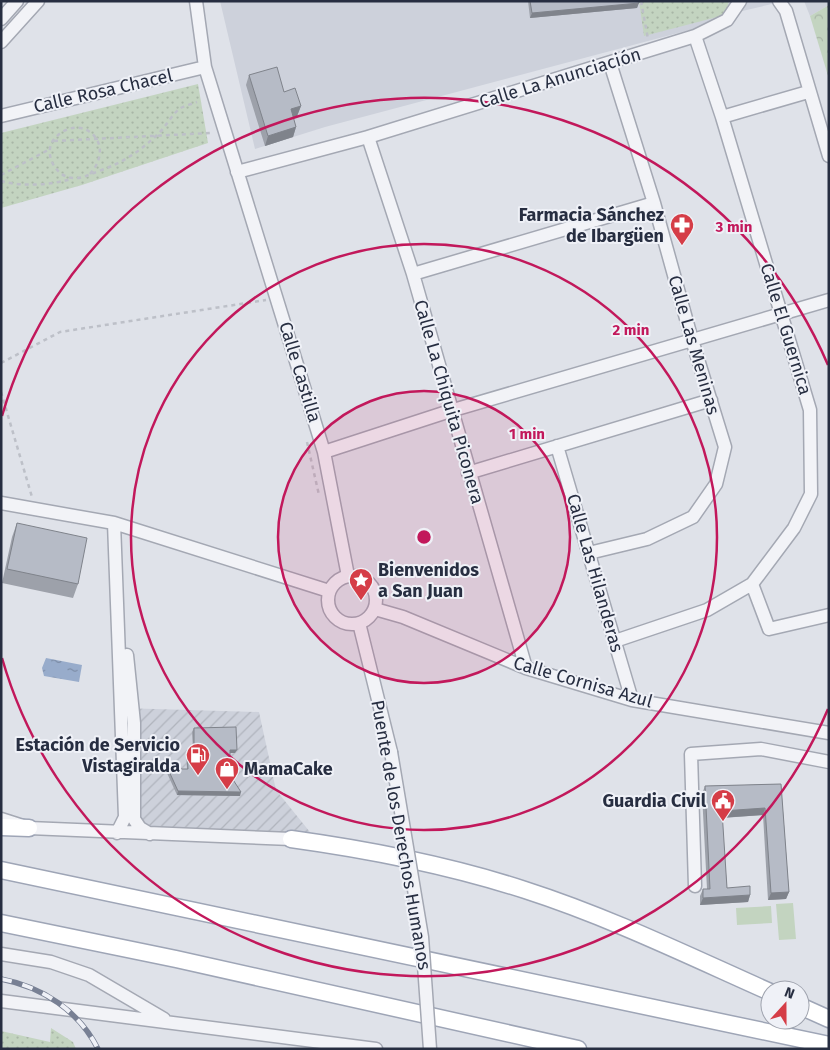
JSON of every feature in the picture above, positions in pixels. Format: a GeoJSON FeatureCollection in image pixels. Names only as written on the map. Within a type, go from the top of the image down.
{"type":"FeatureCollection","features":[{"type":"Feature","properties":{"kind":"main road"},"geometry":{"type":"LineString","coordinates":[[1,827],[29,828]]}},
{"type":"Feature","properties":{"kind":"main road"},"geometry":{"type":"LineString","coordinates":[[291,839],[387,853],[435,864],[527,890],[623,926],[760,988]]}},
{"type":"Feature","properties":{"kind":"main road"},"geometry":{"type":"LineString","coordinates":[[1,870],[829,1045]]}},
{"type":"Feature","properties":{"kind":"main road"},"geometry":{"type":"LineString","coordinates":[[1,923],[185,961],[578,1049]]}},
{"type":"Feature","properties":{"kind":"main road"},"geometry":{"type":"LineString","coordinates":[[810,1010],[829,1019]]}},
{"type":"Feature","properties":{"kind":"street"},"geometry":{"type":"LineString","coordinates":[[1,19],[17,1]]}},
{"type":"Feature","properties":{"kind":"street"},"geometry":{"type":"LineString","coordinates":[[1,42],[38,1]]}},
{"type":"Feature","properties":{"kind":"street","name":"Calle Castilla"},"geometry":{"type":"LineString","coordinates":[[196,1],[205,67],[278,298],[324,452],[348,576]]}},
{"type":"Feature","properties":{"kind":"street","name":"Calle La Anunciación"},"geometry":{"type":"LineString","coordinates":[[237,172],[368,137],[695,36],[727,20],[740,1]]}},
{"type":"Feature","properties":{"kind":"street"},"geometry":{"type":"LineString","coordinates":[[779,1],[786,11],[808,92],[829,156]]}},
{"type":"Feature","properties":{"kind":"street","name":"Calle El Guernica"},"geometry":{"type":"LineString","coordinates":[[695,36],[722,117],[810,410],[811,494],[794,528],[752,584]]}},
{"type":"Feature","properties":{"kind":"street","name":"Calle Las Meninas"},"geometry":{"type":"LineString","coordinates":[[589,553],[647,539],[693,517],[716,484],[724,447],[654,203],[610,63]]}},
{"type":"Feature","properties":{"kind":"street","name":"Calle Rosa Chacel"},"geometry":{"type":"LineString","coordinates":[[1,116],[205,67]]}},
{"type":"Feature","properties":{"kind":"street"},"geometry":{"type":"LineString","coordinates":[[722,117],[808,92]]}},
{"type":"Feature","properties":{"kind":"street","name":"Calle La Chiquita Piconera"},"geometry":{"type":"LineString","coordinates":[[368,137],[413,274],[450,411],[526,668]]}},
{"type":"Feature","properties":{"kind":"street"},"geometry":{"type":"LineString","coordinates":[[413,274],[654,203]]}},
{"type":"Feature","properties":{"kind":"street"},"geometry":{"type":"LineString","coordinates":[[324,452],[450,411],[829,300]]}},
{"type":"Feature","properties":{"kind":"street"},"geometry":{"type":"LineString","coordinates":[[468,473],[710,400]]}},
{"type":"Feature","properties":{"kind":"street","name":"Calle Las Hilanderas"},"geometry":{"type":"LineString","coordinates":[[557,446],[632,700]]}},
{"type":"Feature","properties":{"kind":"street"},"geometry":{"type":"LineString","coordinates":[[1,503],[114,523],[329,591]]}},
{"type":"Feature","properties":{"kind":"street"},"geometry":{"type":"LineString","coordinates":[[114,523],[124,817],[117,832]]}},
{"type":"Feature","properties":{"kind":"street"},"geometry":{"type":"LineString","coordinates":[[348,576],[361,577],[373,586],[377,601],[371,615],[359,623],[344,623],[337,619],[328,606],[329,591],[336,581],[348,576]]}},
{"type":"Feature","properties":{"kind":"street"},"geometry":{"type":"LineString","coordinates":[[615,641],[707,610],[752,584],[769,629],[829,614]]}},
{"type":"Feature","properties":{"kind":"street","name":"Calle Cornisa Azul"},"geometry":{"type":"LineString","coordinates":[[375,609],[403,617],[526,668],[632,700],[829,733]]}},
{"type":"Feature","properties":{"kind":"street"},"geometry":{"type":"LineString","coordinates":[[118,614],[126,645],[134,723],[134,819],[140,828],[150,834]]}},
{"type":"Feature","properties":{"kind":"street","name":"Puente de los Derechos Humanos"},"geometry":{"type":"LineString","coordinates":[[359,623],[391,752],[422,937],[430,1049]]}},
{"type":"Feature","properties":{"kind":"street"},"geometry":{"type":"LineString","coordinates":[[695,886],[691,754],[761,749],[829,762]]}},
{"type":"Feature","properties":{"kind":"street"},"geometry":{"type":"LineString","coordinates":[[1,819],[29,828],[291,839]]}},
{"type":"Feature","properties":{"kind":"street"},"geometry":{"type":"LineString","coordinates":[[1,954],[51,962],[90,975],[170,1022]]}},
{"type":"Feature","properties":{"kind":"street"},"geometry":{"type":"LineString","coordinates":[[1,1002],[376,1049]]}},
{"type":"Feature","properties":{"kind":"street"},"geometry":{"type":"LineString","coordinates":[[336,1044],[357,1049]]}},
{"type":"Feature","properties":{"kind":"path"},"geometry":{"type":"LineString","coordinates":[[640,1],[650,50]]}},
{"type":"Feature","properties":{"kind":"path"},"geometry":{"type":"LineString","coordinates":[[1,181],[12,184],[56,183],[122,163],[157,135],[180,108],[197,102]]}},
{"type":"Feature","properties":{"kind":"path"},"geometry":{"type":"LineString","coordinates":[[72,178],[65,176],[53,165],[50,149],[53,141],[62,131],[74,127],[87,130],[97,139],[101,151],[98,164],[90,174]]}},
{"type":"Feature","properties":{"kind":"path"},"geometry":{"type":"LineString","coordinates":[[53,141],[210,133]]}},
{"type":"Feature","properties":{"kind":"path"},"geometry":{"type":"LineString","coordinates":[[1,175],[50,149]]}},
{"type":"Feature","properties":{"kind":"path"},"geometry":{"type":"LineString","coordinates":[[1,363],[60,332],[278,298]]}},
{"type":"Feature","properties":{"kind":"path"},"geometry":{"type":"LineString","coordinates":[[1,392],[35,509]]}},
{"type":"Feature","properties":{"kind":"shaded area"},"geometry":{"type":"Polygon","coordinates":[[[220,1],[785,1],[725,15],[727,20],[325,127],[255,149],[220,1]]]}},
{"type":"Feature","properties":{"kind":"shaded area"},"geometry":{"type":"Polygon","coordinates":[[[804,1],[829,1],[829,5],[810,16],[804,1]]]}},
{"type":"Feature","properties":{"kind":"shaded area"},"geometry":{"type":"Polygon","coordinates":[[[121,708],[259,712],[276,790],[318,842],[126,833],[121,708]]]}},
{"type":"Feature","properties":{"kind":"green space"},"geometry":{"type":"Polygon","coordinates":[[[639,1],[729,1],[725,15],[644,36],[639,1]]]}},
{"type":"Feature","properties":{"kind":"green space"},"geometry":{"type":"Polygon","coordinates":[[[829,5],[829,79],[810,16],[829,5]]]}},
{"type":"Feature","properties":{"kind":"green space"},"geometry":{"type":"Polygon","coordinates":[[[198,84],[208,143],[82,185],[1,208],[1,133],[198,84]]]}},
{"type":"Feature","properties":{"kind":"green space"},"geometry":{"type":"Polygon","coordinates":[[[793,903],[796,939],[779,940],[776,904],[793,903]]]}},
{"type":"Feature","properties":{"kind":"green space"},"geometry":{"type":"Polygon","coordinates":[[[771,906],[772,923],[737,925],[736,908],[771,906]]]}},
{"type":"Feature","properties":{"kind":"green space"},"geometry":{"type":"Polygon","coordinates":[[[51,1028],[73,1042],[76,1049],[1,1049],[1,1031],[50,1042],[51,1028]]]}},
{"type":"Feature","properties":{"kind":"water"},"geometry":{"type":"Polygon","coordinates":[[[46,658],[82,665],[79,682],[44,676],[42,668],[46,658]]]}},
{"type":"Feature","properties":{"kind":"building"},"geometry":{"type":"Polygon","coordinates":[[[530,1],[639,1],[639,3],[532,13],[530,1]]]}},
{"type":"Feature","properties":{"kind":"building"},"geometry":{"type":"Polygon","coordinates":[[[277,67],[284,92],[295,88],[301,106],[291,109],[296,127],[268,136],[249,75],[277,67]]]}},
{"type":"Feature","properties":{"kind":"building"},"geometry":{"type":"Polygon","coordinates":[[[17,523],[87,538],[78,584],[7,569],[17,523]]]}},
{"type":"Feature","properties":{"kind":"building"},"geometry":{"type":"Polygon","coordinates":[[[236,727],[237,750],[230,750],[230,775],[241,792],[178,791],[168,769],[188,769],[187,750],[194,750],[194,728],[236,727]]]}},
{"type":"Feature","properties":{"kind":"building"},"geometry":{"type":"Polygon","coordinates":[[[781,784],[789,892],[771,893],[765,808],[722,811],[727,888],[750,886],[750,895],[703,898],[703,889],[710,889],[705,786],[781,784]]]}},
{"type":"Feature","properties":{"kind":"railway"},"geometry":{"type":"LineString","coordinates":[[1,979],[31,988],[58,1003],[81,1023],[98,1049]]}},
{"type":"Feature","properties":{"kind":"place","name":"Farmacia Sánchez de Ibargüen"},"geometry":{"type":"Point","coordinates":[682,246]}},
{"type":"Feature","properties":{"kind":"place","name":"Bienvenidos a San Juan"},"geometry":{"type":"Point","coordinates":[361,601]}},
{"type":"Feature","properties":{"kind":"place","name":"Estación de Servicio Vistagiralda"},"geometry":{"type":"Point","coordinates":[198,776]}},
{"type":"Feature","properties":{"kind":"place","name":"MamaCake"},"geometry":{"type":"Point","coordinates":[227,790]}},
{"type":"Feature","properties":{"kind":"place","name":"Guardia Civil"},"geometry":{"type":"Point","coordinates":[723,822]}}]}
